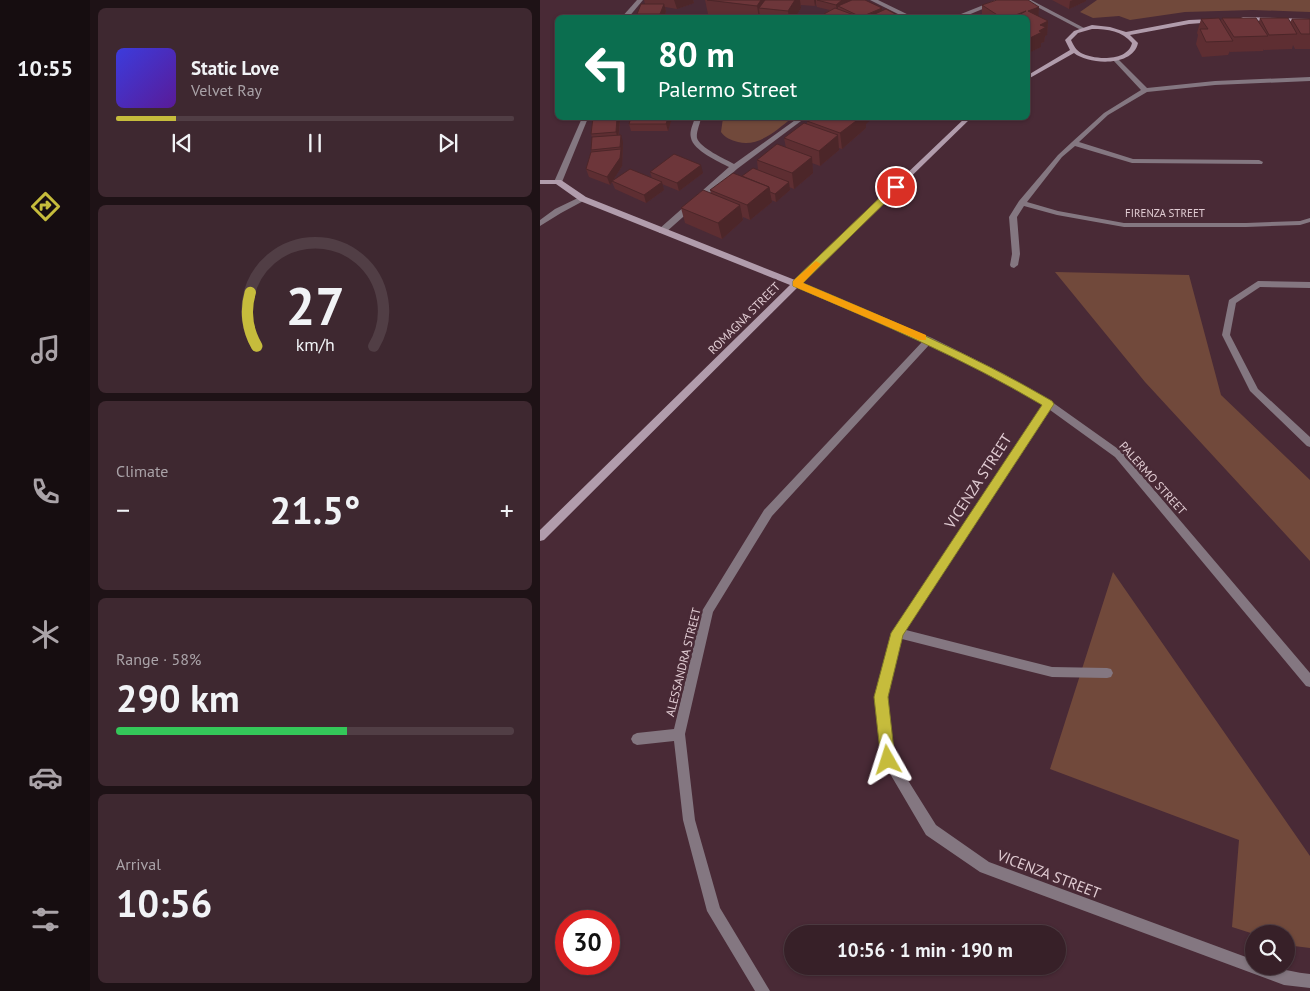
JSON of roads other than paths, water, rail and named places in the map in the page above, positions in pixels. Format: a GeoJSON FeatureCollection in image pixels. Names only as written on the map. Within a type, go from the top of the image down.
{"type":"FeatureCollection","features":[{"type":"Feature","properties":{"kind":"street"},"geometry":{"type":"LineString","coordinates":[[627,15],[640,0]]}},
{"type":"Feature","properties":{"kind":"street"},"geometry":{"type":"LineString","coordinates":[[873,0],[906,15]]}},
{"type":"Feature","properties":{"kind":"street"},"geometry":{"type":"LineString","coordinates":[[962,15],[1001,0]]}},
{"type":"Feature","properties":{"kind":"street"},"geometry":{"type":"LineString","coordinates":[[1027,0],[1084,29]]}},
{"type":"Feature","properties":{"kind":"street"},"geometry":{"type":"LineString","coordinates":[[1238,19],[1258,18],[1310,21]]}},
{"type":"Feature","properties":{"kind":"street"},"geometry":{"type":"LineString","coordinates":[[1126,34],[1189,22],[1219,20]]}},
{"type":"Feature","properties":{"kind":"street"},"geometry":{"type":"LineString","coordinates":[[1110,28],[1126,34],[1135,44],[1134,48],[1125,57],[1115,59],[1097,59],[1073,51],[1068,40],[1070,36],[1084,29],[1110,28]]}},
{"type":"Feature","properties":{"kind":"street"},"geometry":{"type":"LineString","coordinates":[[1030,76],[1073,51]]}},
{"type":"Feature","properties":{"kind":"street"},"geometry":{"type":"LineString","coordinates":[[1115,59],[1145,90]]}},
{"type":"Feature","properties":{"kind":"street"},"geometry":{"type":"LineString","coordinates":[[1014,265],[1016,254],[1013,217],[1060,156],[1106,114],[1145,90],[1215,83],[1310,79]]}},
{"type":"Feature","properties":{"kind":"street"},"geometry":{"type":"LineString","coordinates":[[558,182],[583,120]]}},
{"type":"Feature","properties":{"kind":"street"},"geometry":{"type":"LineString","coordinates":[[698,120],[694,134],[696,142],[703,149],[734,167]]}},
{"type":"Feature","properties":{"kind":"street"},"geometry":{"type":"LineString","coordinates":[[662,231],[734,167],[799,120]]}},
{"type":"Feature","properties":{"kind":"street","name":"ROMAGNA STREET"},"geometry":{"type":"LineString","coordinates":[[540,538],[796,284],[966,120]]}},
{"type":"Feature","properties":{"kind":"street"},"geometry":{"type":"LineString","coordinates":[[1074,143],[1132,161],[1259,162]]}},
{"type":"Feature","properties":{"kind":"street"},"geometry":{"type":"LineString","coordinates":[[540,182],[558,182],[583,199],[796,284]]}},
{"type":"Feature","properties":{"kind":"street"},"geometry":{"type":"LineString","coordinates":[[540,224],[558,211],[583,199]]}},
{"type":"Feature","properties":{"kind":"street","name":"FIRENZA STREET"},"geometry":{"type":"LineString","coordinates":[[1022,203],[1057,213],[1124,225],[1246,225],[1300,223],[1310,220]]}},
{"type":"Feature","properties":{"kind":"street","name":"PALERMO STREET"},"geometry":{"type":"LineString","coordinates":[[796,284],[929,340],[1001,376],[1049,404],[1118,454],[1310,682]]}},
{"type":"Feature","properties":{"kind":"street"},"geometry":{"type":"LineString","coordinates":[[1310,285],[1258,284],[1232,302],[1226,335],[1254,391],[1310,443]]}},
{"type":"Feature","properties":{"kind":"street","name":"ALESSANDRA STREET"},"geometry":{"type":"LineString","coordinates":[[762,991],[714,911],[689,820],[679,734],[708,611],[768,513],[929,340]]}},
{"type":"Feature","properties":{"kind":"street","name":"VICENZA STREET"},"geometry":{"type":"LineString","coordinates":[[1049,404],[898,633],[881,697],[888,760],[931,830],[985,867],[1284,978],[1310,981]]}},
{"type":"Feature","properties":{"kind":"street"},"geometry":{"type":"LineString","coordinates":[[898,633],[1052,672],[1107,673]]}},
{"type":"Feature","properties":{"kind":"street"},"geometry":{"type":"LineString","coordinates":[[637,739],[679,734]]}}]}
